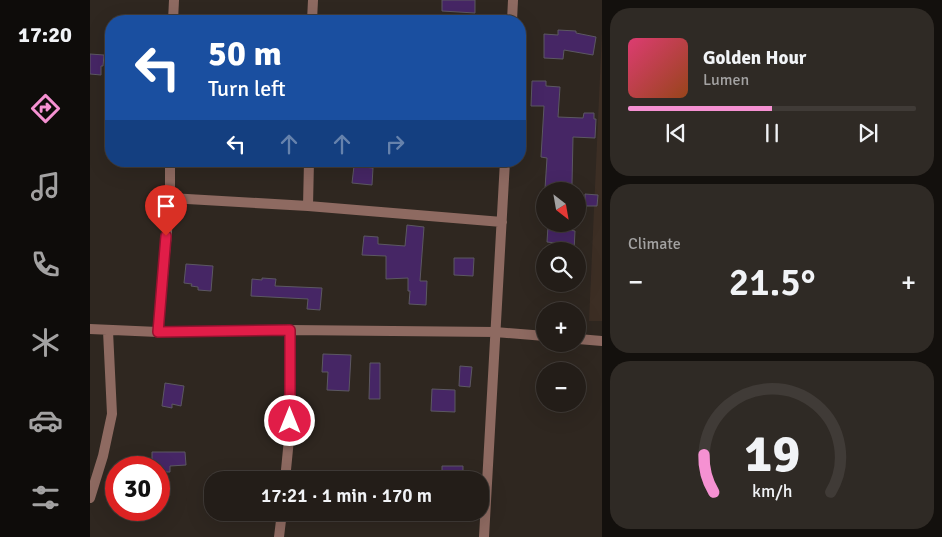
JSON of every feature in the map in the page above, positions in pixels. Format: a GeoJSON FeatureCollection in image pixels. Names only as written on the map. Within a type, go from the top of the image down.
{"type":"FeatureCollection","features":[{"type":"Feature","properties":{"kind":"street"},"geometry":{"type":"LineString","coordinates":[[173,15],[174,0]]}},
{"type":"Feature","properties":{"kind":"street"},"geometry":{"type":"LineString","coordinates":[[312,15],[313,0]]}},
{"type":"Feature","properties":{"kind":"street"},"geometry":{"type":"LineString","coordinates":[[512,15],[513,0]]}},
{"type":"Feature","properties":{"kind":"street"},"geometry":{"type":"LineString","coordinates":[[158,332],[170,198],[170,167]]}},
{"type":"Feature","properties":{"kind":"street"},"geometry":{"type":"LineString","coordinates":[[308,206],[309,167]]}},
{"type":"Feature","properties":{"kind":"street"},"geometry":{"type":"LineString","coordinates":[[484,537],[505,167]]}},
{"type":"Feature","properties":{"kind":"street"},"geometry":{"type":"LineString","coordinates":[[170,198],[308,206],[502,222]]}},
{"type":"Feature","properties":{"kind":"street"},"geometry":{"type":"LineString","coordinates":[[90,329],[158,332],[290,330],[495,332],[536,335]]}},
{"type":"Feature","properties":{"kind":"street"},"geometry":{"type":"LineString","coordinates":[[286,471],[289,439],[290,330]]}},
{"type":"Feature","properties":{"kind":"street"},"geometry":{"type":"LineString","coordinates":[[90,498],[112,414],[108,331]]}},
{"type":"Feature","properties":{"kind":"street"},"geometry":{"type":"LineString","coordinates":[[586,340],[602,341]]}},
{"type":"Feature","properties":{"kind":"street"},"geometry":{"type":"LineString","coordinates":[[279,537],[281,521]]}},
{"type":"Feature","properties":{"kind":"shaded area"},"geometry":{"type":"Polygon","coordinates":[[[602,31],[602,321],[589,321],[602,31]]]}},
{"type":"Feature","properties":{"kind":"building"},"geometry":{"type":"Polygon","coordinates":[[[442,0],[475,0],[475,13],[442,11],[442,0]]]}},
{"type":"Feature","properties":{"kind":"building"},"geometry":{"type":"Polygon","coordinates":[[[558,30],[576,31],[576,33],[596,37],[593,55],[564,50],[563,59],[544,58],[544,34],[558,35],[558,30]]]}},
{"type":"Feature","properties":{"kind":"building"},"geometry":{"type":"Polygon","coordinates":[[[90,54],[104,55],[101,75],[90,74],[90,54]]]}},
{"type":"Feature","properties":{"kind":"building"},"geometry":{"type":"Polygon","coordinates":[[[532,81],[546,81],[546,86],[560,87],[558,117],[583,118],[584,113],[594,113],[594,119],[596,119],[595,138],[573,137],[572,182],[545,182],[547,158],[541,157],[544,106],[531,106],[532,81]]]}},
{"type":"Feature","properties":{"kind":"building"},"geometry":{"type":"Polygon","coordinates":[[[354,167],[373,168],[372,185],[352,183],[354,167]]]}},
{"type":"Feature","properties":{"kind":"building"},"geometry":{"type":"Polygon","coordinates":[[[586,194],[598,195],[597,206],[586,206],[586,194]]]}},
{"type":"Feature","properties":{"kind":"building"},"geometry":{"type":"Polygon","coordinates":[[[407,225],[424,227],[420,281],[427,281],[426,305],[409,304],[408,278],[386,279],[386,256],[362,255],[364,236],[378,237],[378,244],[405,246],[407,225]]]}},
{"type":"Feature","properties":{"kind":"building"},"geometry":{"type":"Polygon","coordinates":[[[548,232],[575,232],[574,242],[547,242],[548,232]]]}},
{"type":"Feature","properties":{"kind":"building"},"geometry":{"type":"Polygon","coordinates":[[[454,258],[474,258],[473,276],[454,275],[454,258]]]}},
{"type":"Feature","properties":{"kind":"building"},"geometry":{"type":"Polygon","coordinates":[[[186,264],[213,266],[211,291],[198,290],[198,287],[191,286],[192,284],[184,283],[186,264]]]}},
{"type":"Feature","properties":{"kind":"building"},"geometry":{"type":"Polygon","coordinates":[[[262,278],[276,279],[275,286],[322,288],[320,310],[307,309],[308,299],[251,296],[252,279],[262,280],[262,278]]]}},
{"type":"Feature","properties":{"kind":"building"},"geometry":{"type":"Polygon","coordinates":[[[323,354],[351,355],[349,391],[327,390],[328,372],[322,372],[323,354]]]}},
{"type":"Feature","properties":{"kind":"building"},"geometry":{"type":"Polygon","coordinates":[[[370,363],[380,363],[380,399],[369,399],[370,363]]]}},
{"type":"Feature","properties":{"kind":"building"},"geometry":{"type":"Polygon","coordinates":[[[460,366],[472,367],[470,387],[459,386],[460,366]]]}},
{"type":"Feature","properties":{"kind":"building"},"geometry":{"type":"Polygon","coordinates":[[[165,383],[184,386],[181,406],[172,404],[172,408],[162,406],[165,383]]]}},
{"type":"Feature","properties":{"kind":"building"},"geometry":{"type":"Polygon","coordinates":[[[432,389],[455,390],[455,412],[431,411],[432,389]]]}},
{"type":"Feature","properties":{"kind":"building"},"geometry":{"type":"Polygon","coordinates":[[[152,452],[185,452],[186,465],[170,466],[170,456],[152,456],[152,452]]]}},
{"type":"Feature","properties":{"kind":"building"},"geometry":{"type":"Polygon","coordinates":[[[442,466],[463,466],[463,471],[442,471],[442,466]]]}},
{"type":"Feature","properties":{"kind":"route"},"geometry":{"type":"LineString","coordinates":[[166,236],[158,332],[290,330],[290,421]]}}]}
